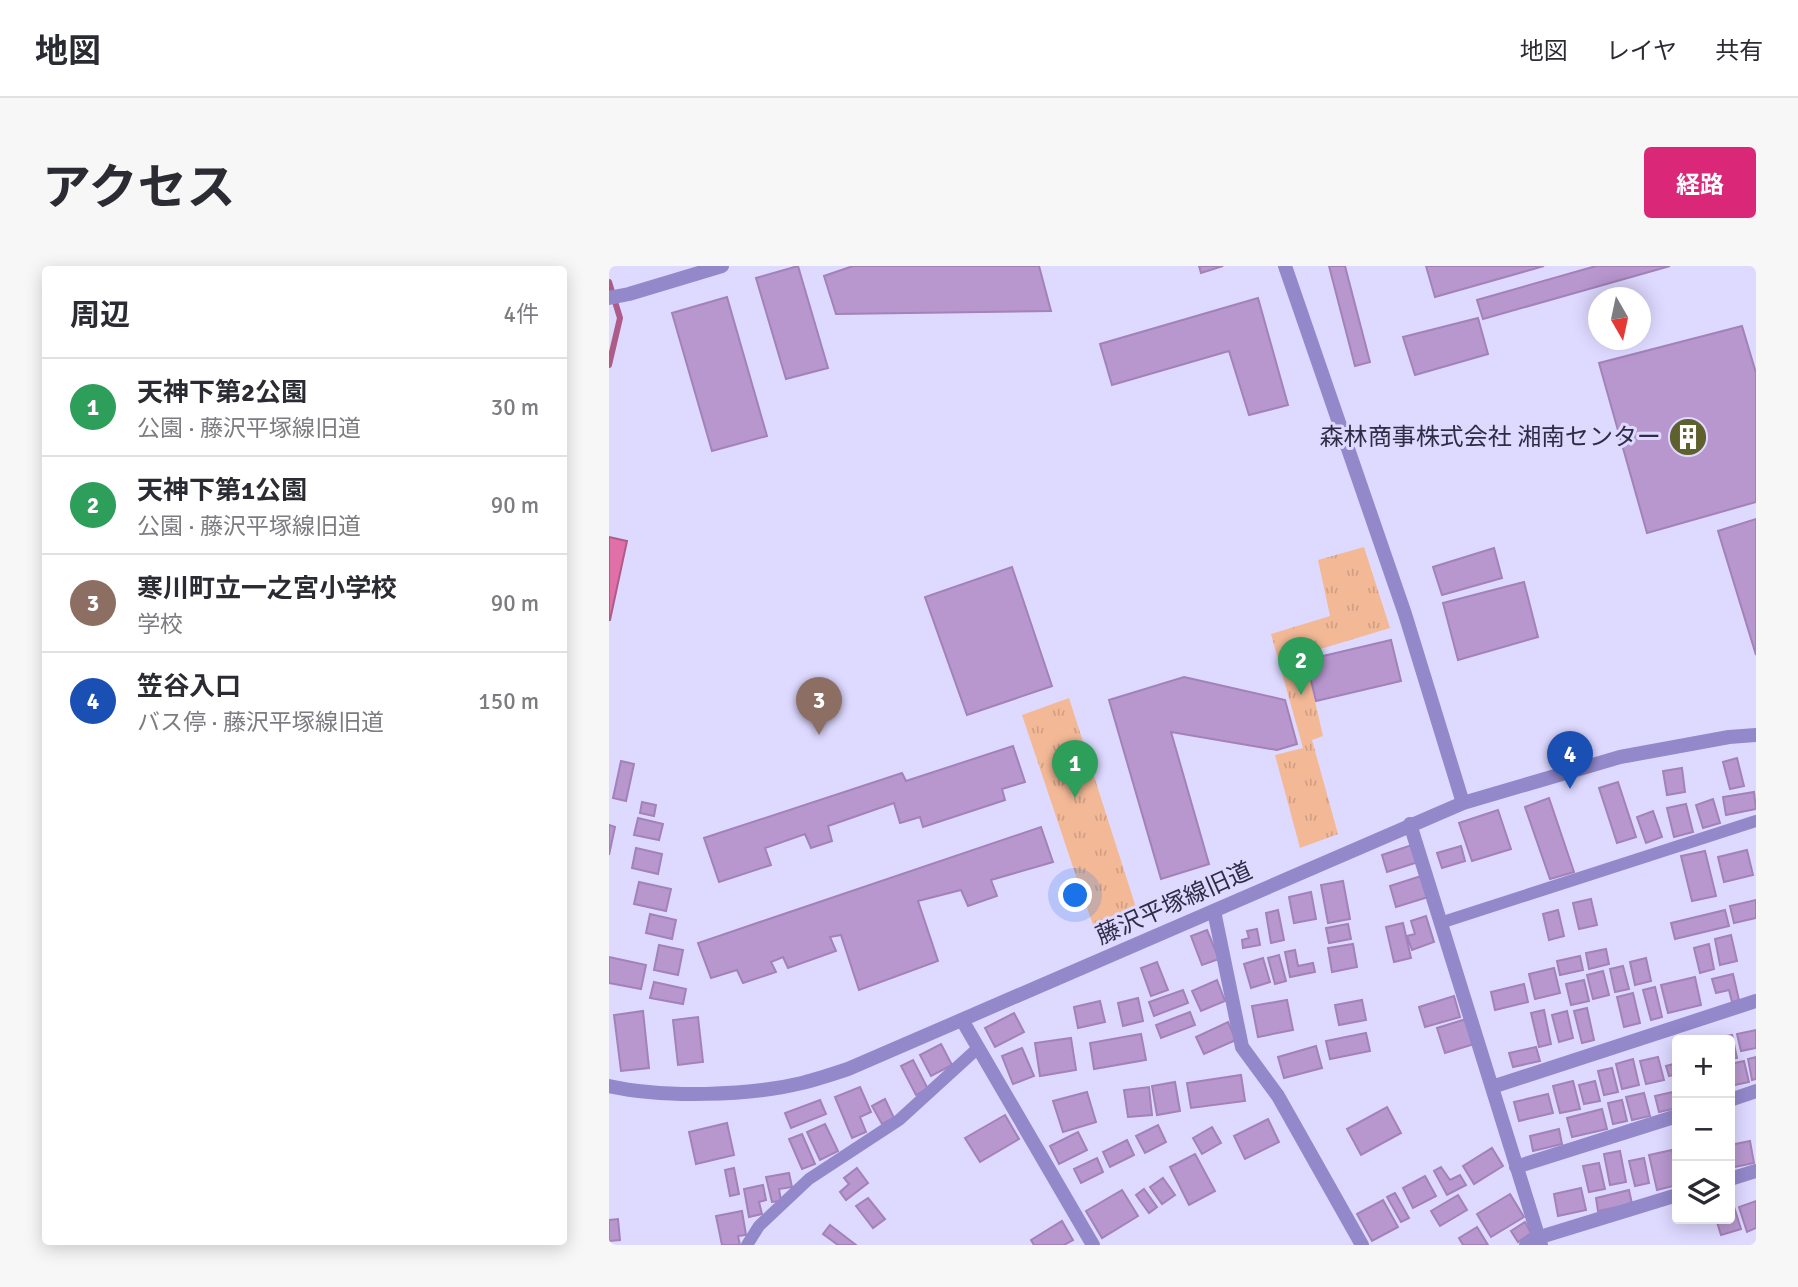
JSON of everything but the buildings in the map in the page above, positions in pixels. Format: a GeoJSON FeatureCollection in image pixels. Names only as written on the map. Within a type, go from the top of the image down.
{"type":"FeatureCollection","features":[{"type":"Feature","properties":{"kind":"street"},"geometry":{"type":"LineString","coordinates":[[609,298],[722,266]]}},
{"type":"Feature","properties":{"kind":"street"},"geometry":{"type":"LineString","coordinates":[[1285,266],[1405,614],[1463,803]]}},
{"type":"Feature","properties":{"kind":"street","name":"藤沢平塚線旧道"},"geometry":{"type":"LineString","coordinates":[[609,1086],[658,1093],[753,1091],[801,1083],[848,1069],[1463,803],[1621,757],[1756,734]]}},
{"type":"Feature","properties":{"kind":"street"},"geometry":{"type":"LineString","coordinates":[[1410,824],[1516,1167],[1534,1243],[1672,1197]]}},
{"type":"Feature","properties":{"kind":"street"},"geometry":{"type":"LineString","coordinates":[[1214,911],[1242,1046],[1278,1096],[1361,1245]]}},
{"type":"Feature","properties":{"kind":"street"},"geometry":{"type":"LineString","coordinates":[[1492,1087],[1756,1001]]}},
{"type":"Feature","properties":{"kind":"street"},"geometry":{"type":"LineString","coordinates":[[962,1020],[1093,1245]]}},
{"type":"Feature","properties":{"kind":"street"},"geometry":{"type":"LineString","coordinates":[[1735,1098],[1756,1091]]}},
{"type":"Feature","properties":{"kind":"street"},"geometry":{"type":"LineString","coordinates":[[1516,1167],[1672,1118]]}},
{"type":"Feature","properties":{"kind":"street"},"geometry":{"type":"LineString","coordinates":[[1735,1177],[1756,1171]]}},
{"type":"Feature","properties":{"kind":"lane"},"geometry":{"type":"LineString","coordinates":[[1440,923],[1756,821]]}},
{"type":"Feature","properties":{"kind":"lane"},"geometry":{"type":"LineString","coordinates":[[747,1245],[759,1226],[809,1179],[899,1120],[978,1048]]}},
{"type":"Feature","properties":{"kind":"green space"},"geometry":{"type":"Polygon","coordinates":[[[1364,547],[1390,628],[1304,654],[1323,736],[1312,740],[1338,834],[1300,848],[1275,755],[1303,748],[1271,634],[1330,616],[1318,560],[1364,547]]]}},
{"type":"Feature","properties":{"kind":"green space"},"geometry":{"type":"Polygon","coordinates":[[[1069,698],[1139,917],[1098,939],[1022,715],[1069,698]]]}},
{"type":"Feature","properties":{"kind":"shaded area"},"geometry":{"type":"Polygon","coordinates":[[[609,537],[627,541],[610,620],[609,620],[609,537]]]}},
{"type":"Feature","properties":{"kind":"waterway"},"geometry":{"type":"LineString","coordinates":[[609,282],[620,318],[609,365]]}},
{"type":"Feature","properties":{"kind":"place","name":"森林商事株式会社 湘南センター"},"geometry":{"type":"Point","coordinates":[1688,437]}},
{"type":"Feature","properties":{"kind":"place","name":"天神下第1公園"},"geometry":{"type":"Point","coordinates":[1301,695]}},
{"type":"Feature","properties":{"kind":"place","name":"寒川町立一之宮小学校"},"geometry":{"type":"Point","coordinates":[819,735]}},
{"type":"Feature","properties":{"kind":"place","name":"笠谷入口"},"geometry":{"type":"Point","coordinates":[1570,789]}},
{"type":"Feature","properties":{"kind":"place","name":"天神下第2公園"},"geometry":{"type":"Point","coordinates":[1075,798]}}]}
